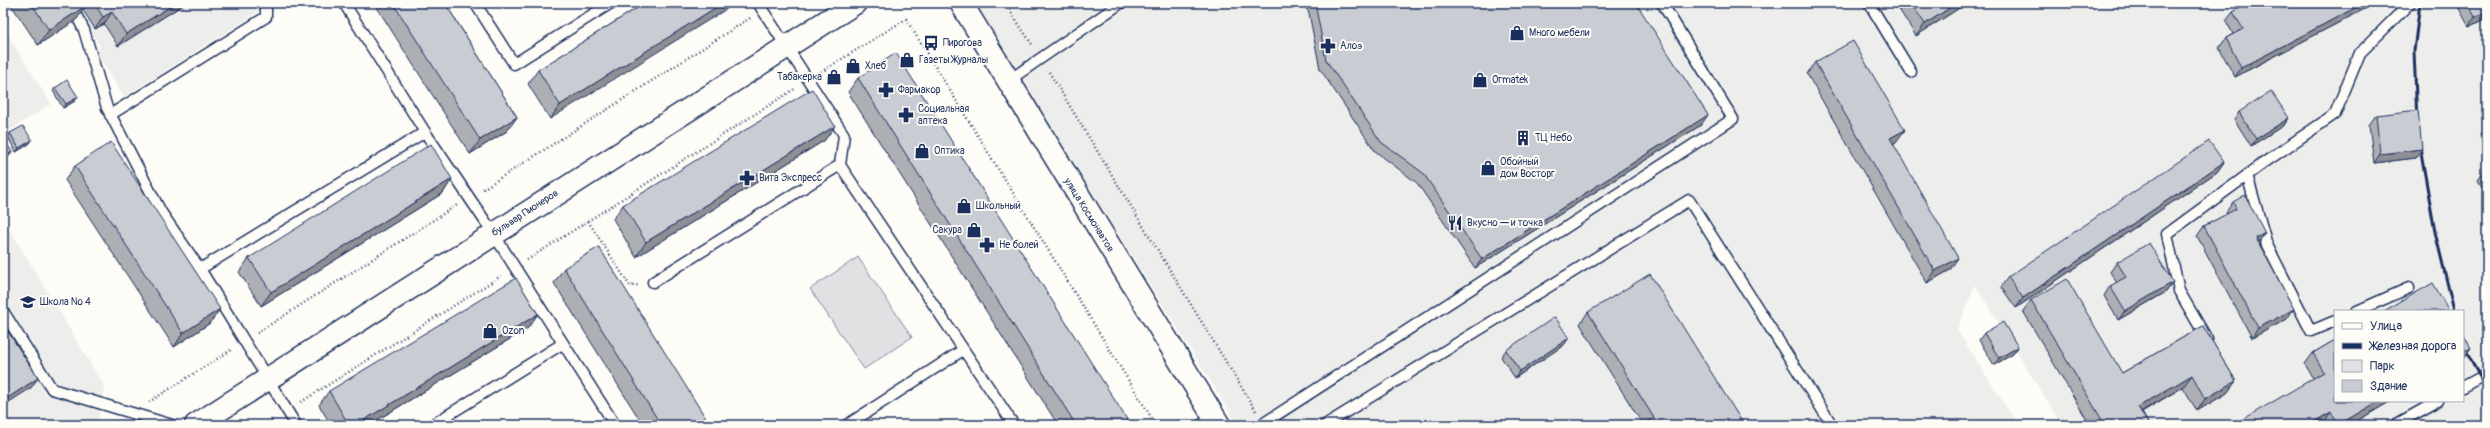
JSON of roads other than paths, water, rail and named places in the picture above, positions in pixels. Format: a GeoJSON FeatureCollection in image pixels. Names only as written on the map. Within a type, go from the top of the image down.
{"type":"FeatureCollection","features":[{"type":"Feature","properties":{"kind":"street","name":"бульвар Пионеров"},"geometry":{"type":"LineString","coordinates":[[196,425],[493,233],[855,3]]}},
{"type":"Feature","properties":{"kind":"street","name":"улица Космонавтов"},"geometry":{"type":"LineString","coordinates":[[961,3],[1211,422]]}},
{"type":"Feature","properties":{"kind":"lane"},"geometry":{"type":"LineString","coordinates":[[70,3],[84,30],[110,115],[161,212],[200,269],[296,425]]}},
{"type":"Feature","properties":{"kind":"lane"},"geometry":{"type":"LineString","coordinates":[[110,115],[266,17],[266,8],[263,3]]}},
{"type":"Feature","properties":{"kind":"lane"},"geometry":{"type":"LineString","coordinates":[[344,3],[425,132],[493,233],[562,344],[615,425]]}},
{"type":"Feature","properties":{"kind":"lane"},"geometry":{"type":"LineString","coordinates":[[475,3],[514,64],[611,3]]}},
{"type":"Feature","properties":{"kind":"lane"},"geometry":{"type":"LineString","coordinates":[[1008,81],[1121,3]]}},
{"type":"Feature","properties":{"kind":"lane"},"geometry":{"type":"LineString","coordinates":[[1262,424],[1733,119],[1662,3]]}},
{"type":"Feature","properties":{"kind":"lane"},"geometry":{"type":"LineString","coordinates":[[1869,3],[1911,72]]}},
{"type":"Feature","properties":{"kind":"lane"},"geometry":{"type":"LineString","coordinates":[[2210,345],[2179,291],[2167,234],[2247,175],[2335,114],[2360,53],[2410,3]]}},
{"type":"Feature","properties":{"kind":"lane"},"geometry":{"type":"LineString","coordinates":[[760,7],[807,81],[844,135],[840,165],[1014,425]]}},
{"type":"Feature","properties":{"kind":"lane"},"geometry":{"type":"LineString","coordinates":[[200,269],[425,132]]}},
{"type":"Feature","properties":{"kind":"lane"},"geometry":{"type":"LineString","coordinates":[[653,282],[840,165]]}},
{"type":"Feature","properties":{"kind":"lane"},"geometry":{"type":"LineString","coordinates":[[2247,175],[2267,245],[2311,331],[2334,321]]}},
{"type":"Feature","properties":{"kind":"lane"},"geometry":{"type":"LineString","coordinates":[[1325,425],[1688,200],[1832,425]]}},
{"type":"Feature","properties":{"kind":"lane"},"geometry":{"type":"LineString","coordinates":[[2359,310],[2408,288]]}},
{"type":"Feature","properties":{"kind":"lane"},"geometry":{"type":"LineString","coordinates":[[3,311],[52,389],[172,425]]}},
{"type":"Feature","properties":{"kind":"lane"},"geometry":{"type":"LineString","coordinates":[[432,425],[562,344]]}},
{"type":"Feature","properties":{"kind":"lane"},"geometry":{"type":"LineString","coordinates":[[847,425],[963,350]]}},
{"type":"Feature","properties":{"kind":"lane"},"geometry":{"type":"LineString","coordinates":[[2464,386],[2487,374]]}},
{"type":"Feature","properties":{"kind":"lane"},"geometry":{"type":"LineString","coordinates":[[2395,425],[2436,402]]}},
{"type":"Feature","properties":{"kind":"railway"},"geometry":{"type":"LineString","coordinates":[[2417,121],[2414,51],[2420,3]]}},
{"type":"Feature","properties":{"kind":"railway"},"geometry":{"type":"LineString","coordinates":[[2419,141],[2435,232],[2454,310]]}},
{"type":"Feature","properties":{"kind":"railway"},"geometry":{"type":"LineString","coordinates":[[2464,347],[2487,389]]}},
{"type":"Feature","properties":{"kind":"place","name":"Много мебели"},"geometry":{"type":"Point","coordinates":[1517,33]}},
{"type":"Feature","properties":{"kind":"place","name":"Пирогова"},"geometry":{"type":"Point","coordinates":[931,43]}},
{"type":"Feature","properties":{"kind":"place","name":"Алоэ"},"geometry":{"type":"Point","coordinates":[1328,46]}},
{"type":"Feature","properties":{"kind":"place","name":"Газеты Журналы"},"geometry":{"type":"Point","coordinates":[907,60]}},
{"type":"Feature","properties":{"kind":"place","name":"Хлеб"},"geometry":{"type":"Point","coordinates":[853,66]}},
{"type":"Feature","properties":{"kind":"place","name":"Табакерка"},"geometry":{"type":"Point","coordinates":[834,77]}},
{"type":"Feature","properties":{"kind":"place","name":"Ormatek"},"geometry":{"type":"Point","coordinates":[1480,80]}},
{"type":"Feature","properties":{"kind":"place","name":"Фармакор"},"geometry":{"type":"Point","coordinates":[886,90]}},
{"type":"Feature","properties":{"kind":"place","name":"Социальная аптека"},"geometry":{"type":"Point","coordinates":[906,115]}},
{"type":"Feature","properties":{"kind":"place","name":"ТЦ Небо"},"geometry":{"type":"Point","coordinates":[1523,138]}},
{"type":"Feature","properties":{"kind":"place","name":"Оптика"},"geometry":{"type":"Point","coordinates":[922,151]}},
{"type":"Feature","properties":{"kind":"place","name":"Обойный дом Восторг"},"geometry":{"type":"Point","coordinates":[1488,168]}},
{"type":"Feature","properties":{"kind":"place","name":"Вита Экспресс"},"geometry":{"type":"Point","coordinates":[747,178]}},
{"type":"Feature","properties":{"kind":"place","name":"Школьный"},"geometry":{"type":"Point","coordinates":[964,206]}},
{"type":"Feature","properties":{"kind":"place","name":"Вкусно — и точка"},"geometry":{"type":"Point","coordinates":[1455,223]}},
{"type":"Feature","properties":{"kind":"place","name":"Сакура"},"geometry":{"type":"Point","coordinates":[974,230]}},
{"type":"Feature","properties":{"kind":"place","name":"Не болей"},"geometry":{"type":"Point","coordinates":[987,245]}},
{"type":"Feature","properties":{"kind":"place","name":"Школа № 4"},"geometry":{"type":"Point","coordinates":[28,302]}},
{"type":"Feature","properties":{"kind":"place","name":"Ozon"},"geometry":{"type":"Point","coordinates":[490,331]}}]}
